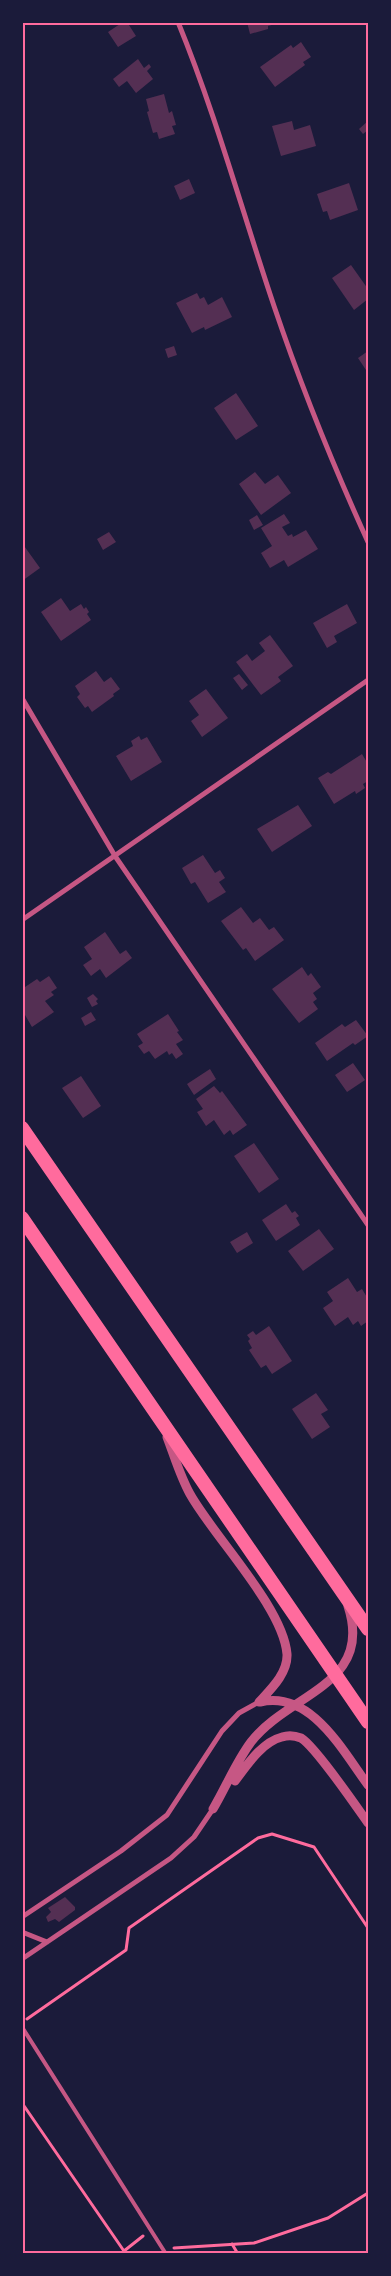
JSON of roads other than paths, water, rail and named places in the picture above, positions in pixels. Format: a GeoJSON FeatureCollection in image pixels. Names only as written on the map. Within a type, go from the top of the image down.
{"type":"FeatureCollection","features":[{"type":"Feature","properties":{"kind":"highway"},"geometry":{"type":"LineString","coordinates":[[22,1128],[368,1629]]}},
{"type":"Feature","properties":{"kind":"highway"},"geometry":{"type":"LineString","coordinates":[[22,1218],[368,1722]]}},
{"type":"Feature","properties":{"kind":"street"},"geometry":{"type":"LineString","coordinates":[[178,22],[215,120],[275,309],[324,439],[368,542]]}},
{"type":"Feature","properties":{"kind":"street"},"geometry":{"type":"LineString","coordinates":[[22,920],[368,680]]}},
{"type":"Feature","properties":{"kind":"street"},"geometry":{"type":"LineString","coordinates":[[22,698],[115,856],[368,1225]]}},
{"type":"Feature","properties":{"kind":"street"},"geometry":{"type":"LineString","coordinates":[[159,1417],[190,1494],[276,1618],[287,1653],[286,1667],[276,1683],[259,1702]]}},
{"type":"Feature","properties":{"kind":"street"},"geometry":{"type":"LineString","coordinates":[[214,1809],[251,1742],[273,1721],[336,1675],[349,1658],[353,1638],[353,1620],[343,1592]]}},
{"type":"Feature","properties":{"kind":"street"},"geometry":{"type":"LineString","coordinates":[[22,1917],[121,1850],[167,1815],[222,1731],[239,1713],[259,1702],[268,1700],[296,1704],[305,1709],[335,1740],[368,1785]]}},
{"type":"Feature","properties":{"kind":"street"},"geometry":{"type":"LineString","coordinates":[[22,1959],[172,1858],[194,1837],[253,1757],[276,1738],[293,1736],[300,1738],[314,1751],[368,1822]]}},
{"type":"Feature","properties":{"kind":"street"},"geometry":{"type":"LineString","coordinates":[[22,1932],[47,1942]]}},
{"type":"Feature","properties":{"kind":"lane"},"geometry":{"type":"LineString","coordinates":[[22,2027],[166,2254]]}}]}
